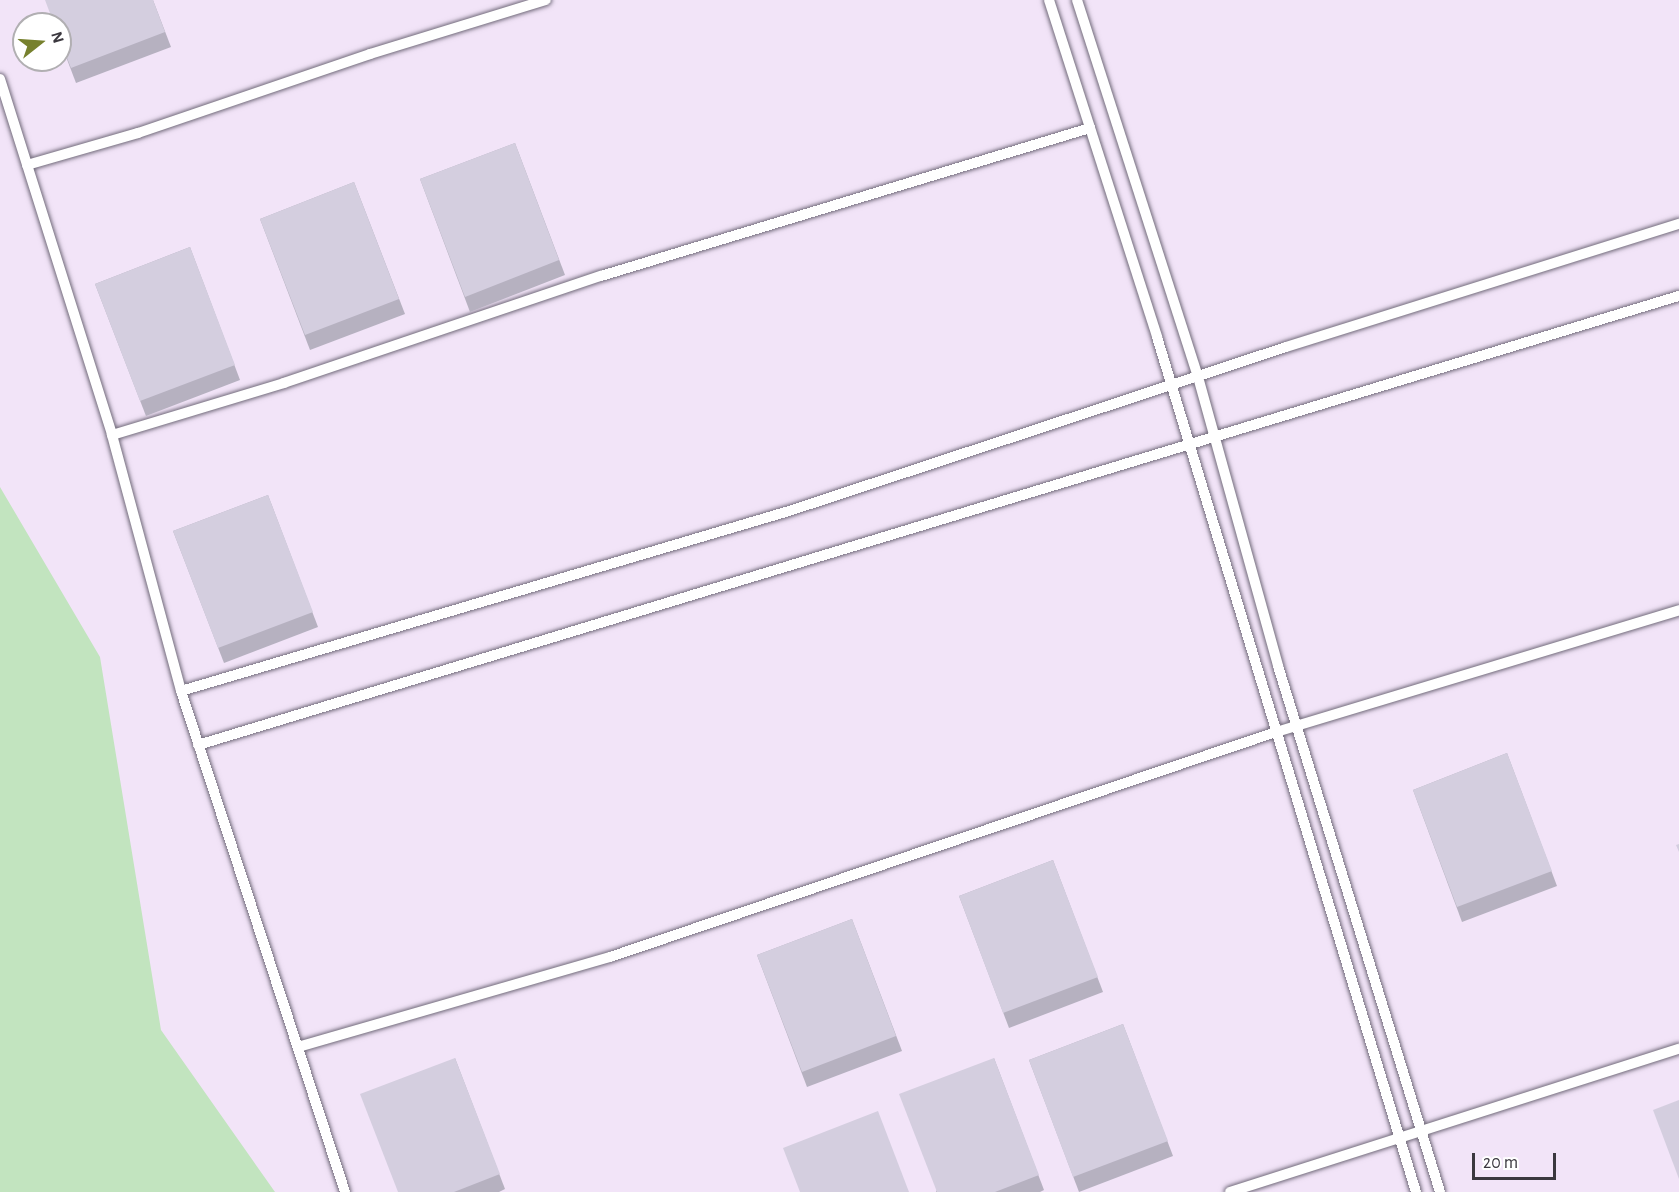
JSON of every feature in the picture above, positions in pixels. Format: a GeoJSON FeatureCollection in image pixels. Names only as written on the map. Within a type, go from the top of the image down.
{"type":"FeatureCollection","features":[{"type":"Feature","properties":{"kind":"lane"},"geometry":{"type":"LineString","coordinates":[[27,165],[138,133],[370,54],[546,0]]}},
{"type":"Feature","properties":{"kind":"lane"},"geometry":{"type":"LineString","coordinates":[[1049,0],[1171,386],[1416,1192]]}},
{"type":"Feature","properties":{"kind":"lane"},"geometry":{"type":"LineString","coordinates":[[1077,0],[1198,377],[1296,726],[1440,1192]]}},
{"type":"Feature","properties":{"kind":"lane"},"geometry":{"type":"LineString","coordinates":[[0,79],[112,435],[181,691],[345,1192]]}},
{"type":"Feature","properties":{"kind":"lane"},"geometry":{"type":"LineString","coordinates":[[112,435],[284,383],[601,276],[1090,128]]}},
{"type":"Feature","properties":{"kind":"lane"},"geometry":{"type":"LineString","coordinates":[[181,691],[789,511],[1198,377],[1679,224]]}},
{"type":"Feature","properties":{"kind":"lane"},"geometry":{"type":"LineString","coordinates":[[198,745],[1188,446],[1214,435],[1679,296]]}},
{"type":"Feature","properties":{"kind":"lane"},"geometry":{"type":"LineString","coordinates":[[298,1047],[610,957],[1276,732],[1679,610]]}},
{"type":"Feature","properties":{"kind":"lane"},"geometry":{"type":"LineString","coordinates":[[1230,1192],[1679,1049]]}},
{"type":"Feature","properties":{"kind":"shaded area"},"geometry":{"type":"Polygon","coordinates":[[[0,0],[1679,0],[1679,1192],[124,1192],[0,648],[0,0]]]}},
{"type":"Feature","properties":{"kind":"green space"},"geometry":{"type":"Polygon","coordinates":[[[0,487],[100,657],[161,1030],[275,1192],[0,1192],[0,487]]]}},
{"type":"Feature","properties":{"kind":"building"},"geometry":{"type":"Polygon","coordinates":[[[45,0],[153,0],[165,32],[72,68],[72,12],[50,12],[45,0]]]}},
{"type":"Feature","properties":{"kind":"building"},"geometry":{"type":"Polygon","coordinates":[[[515,143],[559,260],[465,297],[420,179],[515,143]]]}},
{"type":"Feature","properties":{"kind":"building"},"geometry":{"type":"Polygon","coordinates":[[[354,182],[399,299],[305,335],[260,219],[354,182]]]}},
{"type":"Feature","properties":{"kind":"building"},"geometry":{"type":"Polygon","coordinates":[[[190,247],[235,365],[140,401],[95,284],[190,247]]]}},
{"type":"Feature","properties":{"kind":"building"},"geometry":{"type":"Polygon","coordinates":[[[268,495],[313,612],[218,648],[173,531],[268,495]]]}},
{"type":"Feature","properties":{"kind":"building"},"geometry":{"type":"Polygon","coordinates":[[[1507,753],[1552,871],[1457,907],[1413,790],[1507,753]]]}},
{"type":"Feature","properties":{"kind":"building"},"geometry":{"type":"Polygon","coordinates":[[[1053,860],[1098,977],[1003,1013],[959,896],[1053,860]]]}},
{"type":"Feature","properties":{"kind":"building"},"geometry":{"type":"Polygon","coordinates":[[[852,919],[896,1036],[802,1072],[757,955],[852,919]]]}},
{"type":"Feature","properties":{"kind":"building"},"geometry":{"type":"Polygon","coordinates":[[[1123,1024],[1168,1141],[1073,1177],[1029,1060],[1123,1024]]]}},
{"type":"Feature","properties":{"kind":"building"},"geometry":{"type":"Polygon","coordinates":[[[455,1058],[500,1174],[454,1192],[398,1192],[360,1094],[455,1058]]]}},
{"type":"Feature","properties":{"kind":"building"},"geometry":{"type":"Polygon","coordinates":[[[994,1058],[1039,1175],[995,1192],[937,1192],[899,1094],[994,1058]]]}},
{"type":"Feature","properties":{"kind":"building"},"geometry":{"type":"Polygon","coordinates":[[[1679,1100],[1679,1179],[1653,1110],[1679,1100]]]}},
{"type":"Feature","properties":{"kind":"building"},"geometry":{"type":"Polygon","coordinates":[[[878,1111],[909,1192],[800,1192],[783,1148],[878,1111]]]}}]}
